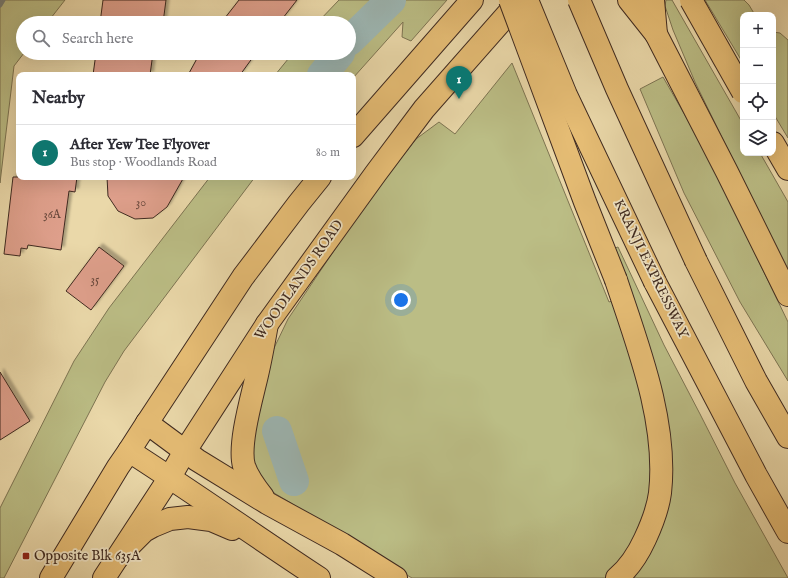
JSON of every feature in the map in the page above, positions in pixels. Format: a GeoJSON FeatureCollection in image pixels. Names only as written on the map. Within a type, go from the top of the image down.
{"type":"FeatureCollection","features":[{"type":"Feature","properties":{"kind":"main road"},"geometry":{"type":"LineString","coordinates":[[356,133],[472,0]]}},
{"type":"Feature","properties":{"kind":"main road"},"geometry":{"type":"LineString","coordinates":[[510,0],[582,195],[616,280],[636,340],[652,397],[658,428],[662,461],[660,494],[652,523],[638,552],[621,575],[617,578]]}},
{"type":"Feature","properties":{"kind":"main road","name":"WOODLANDS ROAD"},"geometry":{"type":"LineString","coordinates":[[110,569],[267,324],[424,109],[520,0]]}},
{"type":"Feature","properties":{"kind":"main road","name":"KRANJI EXPRESSWAY"},"geometry":{"type":"LineString","coordinates":[[527,0],[566,95],[655,282],[756,476],[788,532]]}},
{"type":"Feature","properties":{"kind":"main road"},"geometry":{"type":"LineString","coordinates":[[579,0],[617,89],[696,261],[756,381],[788,437]]}},
{"type":"Feature","properties":{"kind":"main road"},"geometry":{"type":"LineString","coordinates":[[629,0],[656,34],[728,172],[788,295]]}},
{"type":"Feature","properties":{"kind":"main road"},"geometry":{"type":"LineString","coordinates":[[653,0],[656,34]]}},
{"type":"Feature","properties":{"kind":"main road"},"geometry":{"type":"LineString","coordinates":[[691,0],[740,87]]}},
{"type":"Feature","properties":{"kind":"main road"},"geometry":{"type":"LineString","coordinates":[[776,148],[788,169]]}},
{"type":"Feature","properties":{"kind":"main road"},"geometry":{"type":"LineString","coordinates":[[51,578],[146,423],[243,277],[318,180]]}},
{"type":"Feature","properties":{"kind":"main road"},"geometry":{"type":"LineString","coordinates":[[267,324],[242,447],[244,465],[250,480],[268,503]]}},
{"type":"Feature","properties":{"kind":"main road"},"geometry":{"type":"LineString","coordinates":[[146,423],[197,460],[268,503],[342,544],[396,578]]}},
{"type":"Feature","properties":{"kind":"main road"},"geometry":{"type":"LineString","coordinates":[[129,451],[319,578]]}},
{"type":"Feature","properties":{"kind":"main road"},"geometry":{"type":"LineString","coordinates":[[110,569],[144,531],[163,522],[177,518],[188,517],[211,520],[273,548]]}},
{"type":"Feature","properties":{"kind":"green space"},"geometry":{"type":"Polygon","coordinates":[[[0,0],[65,0],[52,16],[16,16],[16,60],[19,60],[14,66],[0,183],[0,0]]]}},
{"type":"Feature","properties":{"kind":"green space"},"geometry":{"type":"Polygon","coordinates":[[[339,0],[373,0],[356,18],[356,16],[324,16],[339,0]]]}},
{"type":"Feature","properties":{"kind":"green space"},"geometry":{"type":"Polygon","coordinates":[[[400,0],[447,0],[411,41],[402,37],[403,22],[356,75],[356,72],[331,72],[341,60],[356,60],[356,43],[400,0]]]}},
{"type":"Feature","properties":{"kind":"green space"},"geometry":{"type":"Polygon","coordinates":[[[666,0],[672,0],[740,119],[740,156],[762,156],[788,202],[788,273],[695,82],[673,30],[665,6],[666,0]]]}},
{"type":"Feature","properties":{"kind":"green space"},"geometry":{"type":"Polygon","coordinates":[[[705,0],[744,0],[749,5],[753,12],[740,12],[740,58],[705,0]]]}},
{"type":"Feature","properties":{"kind":"green space"},"geometry":{"type":"Polygon","coordinates":[[[776,32],[780,33],[788,40],[788,138],[776,118],[776,32]]]}},
{"type":"Feature","properties":{"kind":"green space"},"geometry":{"type":"Polygon","coordinates":[[[287,60],[319,60],[309,72],[277,72],[287,60]]]}},
{"type":"Feature","properties":{"kind":"green space"},"geometry":{"type":"Polygon","coordinates":[[[512,63],[609,302],[629,295],[612,249],[618,247],[664,345],[735,483],[788,578],[412,578],[345,539],[264,487],[256,475],[250,446],[269,360],[288,319],[368,200],[416,139],[439,122],[455,134],[512,63]]]}},
{"type":"Feature","properties":{"kind":"green space"},"geometry":{"type":"Polygon","coordinates":[[[663,77],[718,177],[788,322],[788,381],[740,302],[684,193],[640,89],[663,77]]]}},
{"type":"Feature","properties":{"kind":"green space"},"geometry":{"type":"Polygon","coordinates":[[[208,180],[253,180],[124,351],[105,382],[4,578],[0,578],[0,508],[74,361],[109,308],[208,180]]]}},
{"type":"Feature","properties":{"kind":"building"},"geometry":{"type":"Polygon","coordinates":[[[103,0],[166,0],[164,16],[101,16],[103,0]]]}},
{"type":"Feature","properties":{"kind":"building"},"geometry":{"type":"Polygon","coordinates":[[[239,0],[297,0],[284,16],[226,16],[239,0]]]}},
{"type":"Feature","properties":{"kind":"building"},"geometry":{"type":"Polygon","coordinates":[[[95,60],[152,60],[150,72],[93,72],[95,60]]]}},
{"type":"Feature","properties":{"kind":"building"},"geometry":{"type":"Polygon","coordinates":[[[196,60],[251,60],[242,72],[190,72],[196,60]]]}},
{"type":"Feature","properties":{"kind":"building"},"geometry":{"type":"Polygon","coordinates":[[[13,177],[16,177],[16,180],[77,180],[75,192],[69,191],[61,250],[28,245],[27,249],[21,248],[20,256],[4,254],[13,177]]]}},
{"type":"Feature","properties":{"kind":"building"},"geometry":{"type":"Polygon","coordinates":[[[107,180],[182,180],[167,207],[153,218],[135,219],[118,211],[108,196],[107,180]]]}},
{"type":"Feature","properties":{"kind":"building"},"geometry":{"type":"Polygon","coordinates":[[[99,247],[124,266],[91,310],[66,291],[99,247]]]}},
{"type":"Feature","properties":{"kind":"building"},"geometry":{"type":"Polygon","coordinates":[[[0,372],[30,421],[0,440],[0,372]]]}},
{"type":"Feature","properties":{"kind":"waterway"},"geometry":{"type":"LineString","coordinates":[[0,5],[3,0]]}},
{"type":"Feature","properties":{"kind":"waterway"},"geometry":{"type":"LineString","coordinates":[[356,34],[391,0]]}},
{"type":"Feature","properties":{"kind":"waterway"},"geometry":{"type":"LineString","coordinates":[[324,72],[334,60]]}},
{"type":"Feature","properties":{"kind":"waterway"},"geometry":{"type":"LineString","coordinates":[[277,431],[294,481]]}},
{"type":"Feature","properties":{"kind":"place","name":"After Yew Tee Flyover"},"geometry":{"type":"Point","coordinates":[459,99]}},
{"type":"Feature","properties":{"kind":"place","name":"Opposite Blk 635A"},"geometry":{"type":"Point","coordinates":[26,556]}}]}
